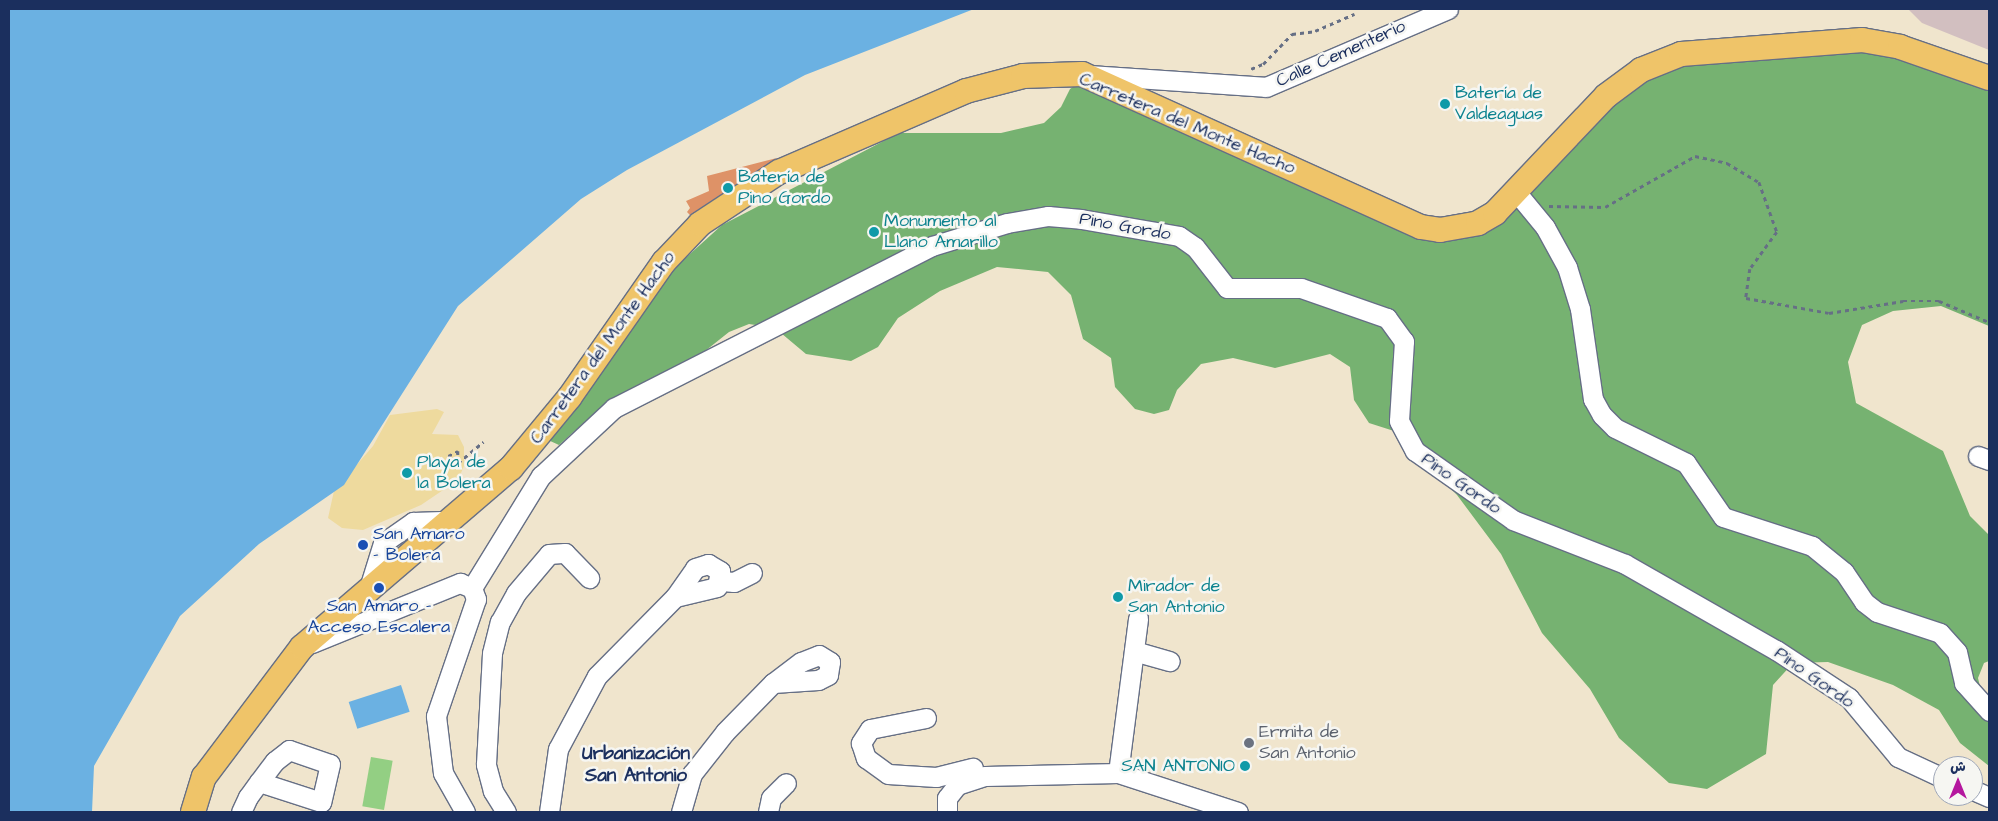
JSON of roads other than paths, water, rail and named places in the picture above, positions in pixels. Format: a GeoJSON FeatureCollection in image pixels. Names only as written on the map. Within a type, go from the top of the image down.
{"type":"FeatureCollection","features":[{"type":"Feature","properties":{"kind":"main road","name":"Carretera del Monte Hacho"},"geometry":{"type":"LineString","coordinates":[[193,812],[204,777],[302,647],[511,468],[542,434],[664,262],[727,204],[779,172],[966,91],[1023,76],[1082,74],[1421,227],[1440,230],[1478,223],[1522,198],[1606,96],[1641,70],[1681,54],[1862,40],[1900,47],[1989,78]]}},
{"type":"Feature","properties":{"kind":"street","name":"Calle Cementerio"},"geometry":{"type":"LineString","coordinates":[[1082,74],[1266,87],[1448,9]]}},
{"type":"Feature","properties":{"kind":"street"},"geometry":{"type":"LineString","coordinates":[[1522,198],[1567,268],[1580,308],[1593,399],[1602,415],[1615,428],[1686,463],[1723,517],[1812,546],[1839,567],[1864,602],[1877,612],[1940,633],[1957,652],[1964,684],[1989,711]]}},
{"type":"Feature","properties":{"kind":"street","name":"Pino Gordo"},"geometry":{"type":"LineString","coordinates":[[472,588],[541,476],[614,408],[892,262],[998,226],[1048,216],[1179,236],[1195,247],[1227,288],[1301,288],[1387,318],[1404,341],[1400,421],[1415,451],[1513,520],[1626,564],[1776,650],[1849,698],[1898,757],[1933,773]]}},
{"type":"Feature","properties":{"kind":"street"},"geometry":{"type":"LineString","coordinates":[[506,812],[493,791],[486,764],[492,653],[500,622],[516,593],[549,554],[565,553],[589,578]]}},
{"type":"Feature","properties":{"kind":"street"},"geometry":{"type":"LineString","coordinates":[[548,812],[553,766],[572,716],[616,653],[675,597],[692,572],[703,564],[716,566],[721,580],[734,582],[752,573]]}},
{"type":"Feature","properties":{"kind":"street"},"geometry":{"type":"LineString","coordinates":[[302,647],[460,583],[472,588],[476,599],[436,716],[437,755],[459,809]]}},
{"type":"Feature","properties":{"kind":"street"},"geometry":{"type":"LineString","coordinates":[[1118,773],[1138,618]]}},
{"type":"Feature","properties":{"kind":"street"},"geometry":{"type":"LineString","coordinates":[[1134,651],[1170,662]]}},
{"type":"Feature","properties":{"kind":"street"},"geometry":{"type":"LineString","coordinates":[[681,812],[699,763],[774,684]]}},
{"type":"Feature","properties":{"kind":"street"},"geometry":{"type":"LineString","coordinates":[[926,718],[870,730],[861,743],[866,758],[888,774],[936,777],[976,768],[985,776]]}},
{"type":"Feature","properties":{"kind":"street"},"geometry":{"type":"LineString","coordinates":[[947,812],[947,798],[957,785],[985,776],[1118,773],[1238,812]]}},
{"type":"Feature","properties":{"kind":"street"},"geometry":{"type":"LineString","coordinates":[[241,812],[259,782]]}},
{"type":"Feature","properties":{"kind":"street"},"geometry":{"type":"LineString","coordinates":[[768,812],[771,798],[786,784]]}},
{"type":"Feature","properties":{"kind":"water"},"geometry":{"type":"Polygon","coordinates":[[[9,9],[974,9],[805,75],[627,170],[581,199],[458,306],[344,485],[259,544],[180,616],[94,766],[92,812],[9,812],[9,9]]]}},
{"type":"Feature","properties":{"kind":"water"},"geometry":{"type":"Polygon","coordinates":[[[401,685],[410,712],[357,729],[349,702],[401,685]]]}},
{"type":"Feature","properties":{"kind":"place","name":"Batería de Valdeaguas"},"geometry":{"type":"Point","coordinates":[1445,104]}},
{"type":"Feature","properties":{"kind":"place","name":"Batería de Pino Gordo"},"geometry":{"type":"Point","coordinates":[728,188]}},
{"type":"Feature","properties":{"kind":"place","name":"Monumento al Llano Amarillo"},"geometry":{"type":"Point","coordinates":[874,232]}},
{"type":"Feature","properties":{"kind":"place","name":"Playa de la Bolera"},"geometry":{"type":"Point","coordinates":[407,473]}},
{"type":"Feature","properties":{"kind":"place","name":"San Amaro - Bolera"},"geometry":{"type":"Point","coordinates":[363,545]}},
{"type":"Feature","properties":{"kind":"place","name":"San Amaro - Acceso Escalera"},"geometry":{"type":"Point","coordinates":[379,588]}},
{"type":"Feature","properties":{"kind":"place","name":"Mirador de San Antonio"},"geometry":{"type":"Point","coordinates":[1118,597]}},
{"type":"Feature","properties":{"kind":"place","name":"Ermita de San Antonio"},"geometry":{"type":"Point","coordinates":[1249,743]}},
{"type":"Feature","properties":{"kind":"place","name":"SAN ANTONIO"},"geometry":{"type":"Point","coordinates":[1245,766]}},
{"type":"Feature","properties":{"kind":"district","name":"Urbanización San Antonio"},"geometry":{"type":"Point","coordinates":[636,765]}}]}
